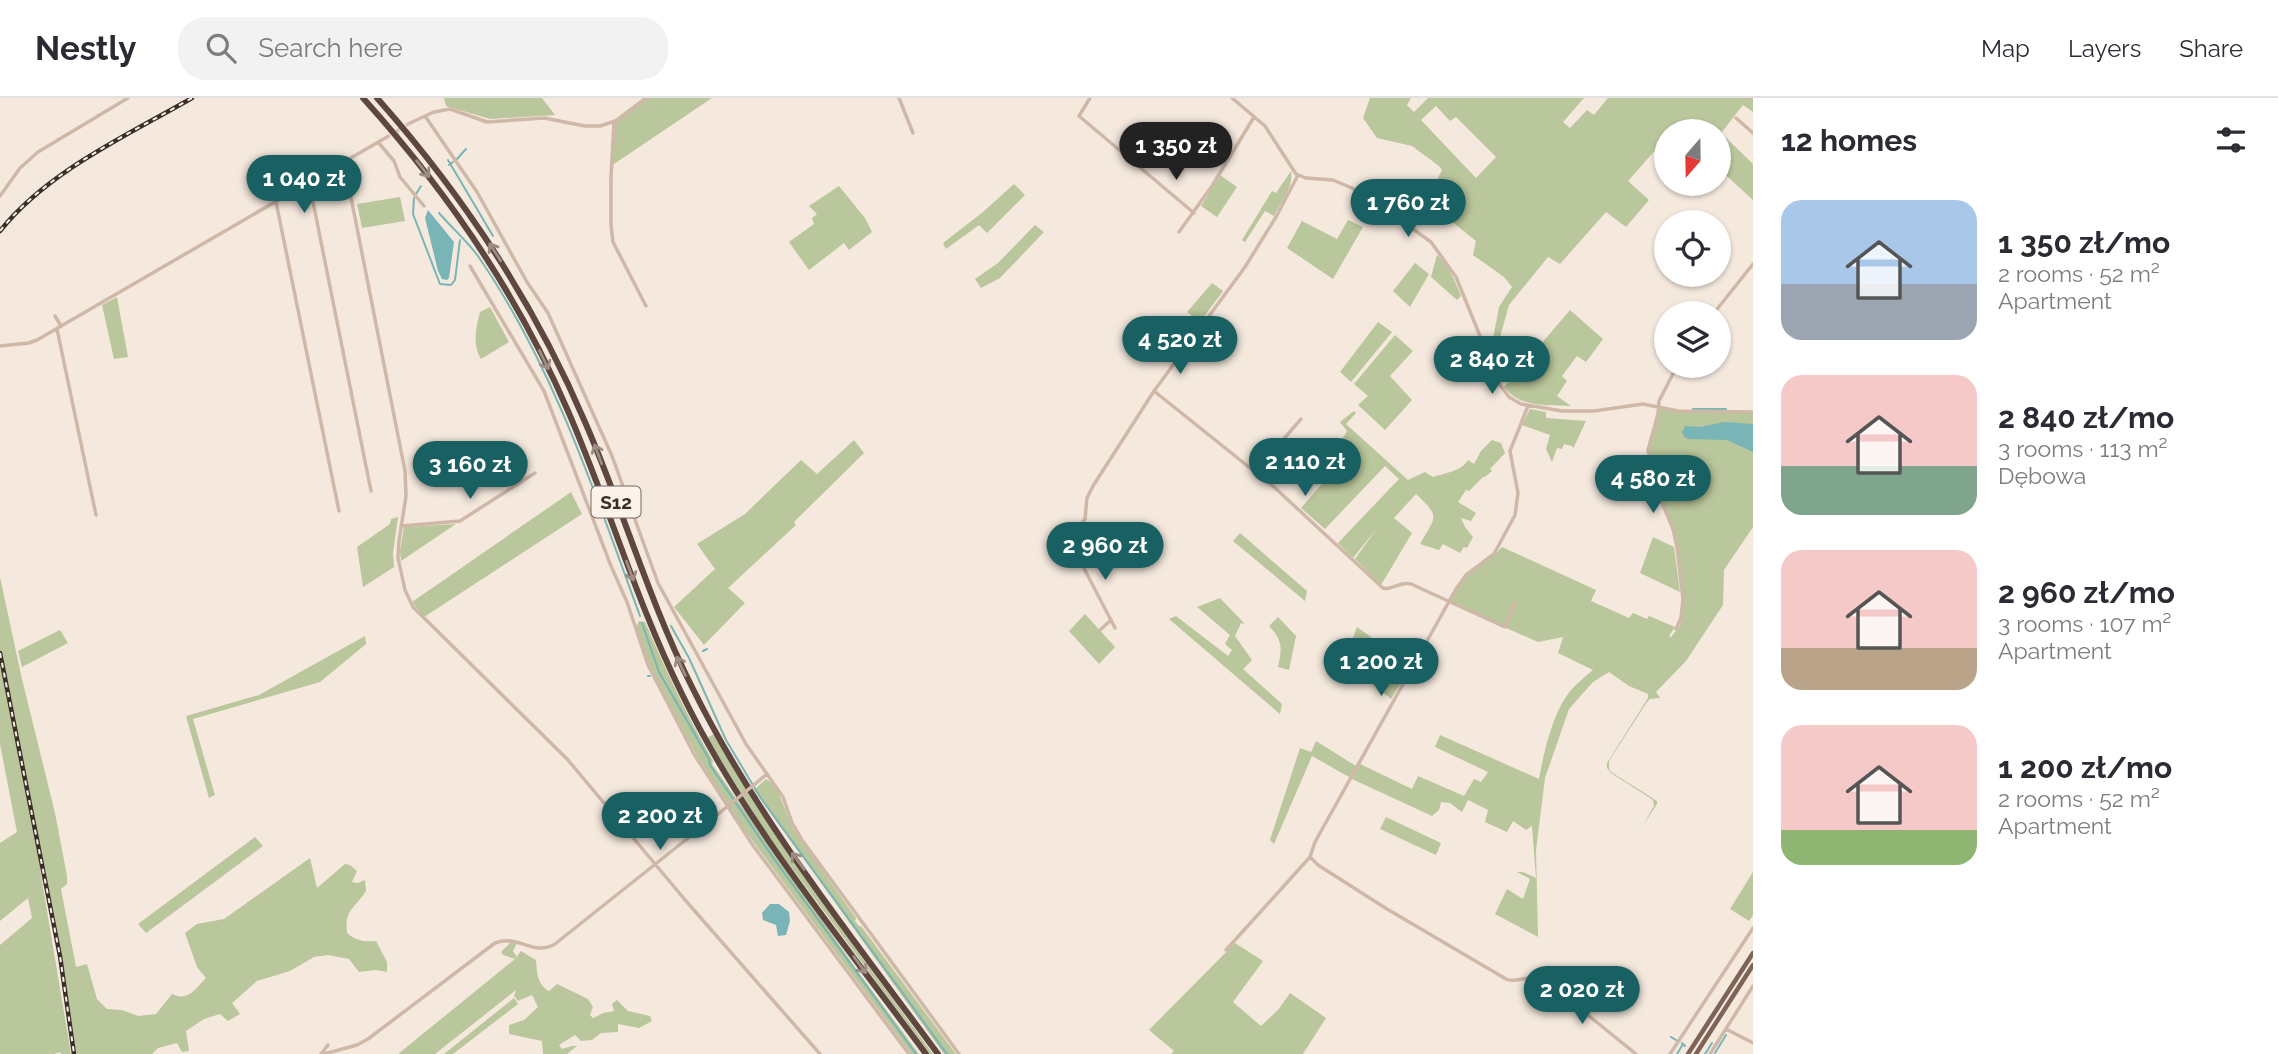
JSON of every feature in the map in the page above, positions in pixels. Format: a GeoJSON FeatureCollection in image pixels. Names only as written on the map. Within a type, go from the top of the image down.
{"type":"FeatureCollection","features":[{"type":"Feature","properties":{"kind":"highway","name":"S12"},"geometry":{"type":"LineString","coordinates":[[363,98],[414,158],[467,228],[497,274],[537,346],[584,448],[662,651],[681,693],[718,761],[772,844],[926,1054]]}},
{"type":"Feature","properties":{"kind":"highway","name":"S12"},"geometry":{"type":"LineString","coordinates":[[377,98],[428,158],[475,221],[538,325],[585,423],[671,644],[732,761],[787,846],[938,1054]]}},
{"type":"Feature","properties":{"kind":"main road"},"geometry":{"type":"LineString","coordinates":[[1688,1054],[1753,953]]}},
{"type":"Feature","properties":{"kind":"main road"},"geometry":{"type":"LineString","coordinates":[[1696,1054],[1753,965]]}},
{"type":"Feature","properties":{"kind":"street"},"geometry":{"type":"LineString","coordinates":[[0,196],[17,172],[38,152],[128,98]]}},
{"type":"Feature","properties":{"kind":"street"},"geometry":{"type":"LineString","coordinates":[[410,123],[436,111],[450,109],[487,122],[541,118],[593,127],[614,122],[646,98]]}},
{"type":"Feature","properties":{"kind":"street"},"geometry":{"type":"LineString","coordinates":[[899,98],[913,133]]}},
{"type":"Feature","properties":{"kind":"street"},"geometry":{"type":"LineString","coordinates":[[1090,98],[1079,116],[1194,213]]}},
{"type":"Feature","properties":{"kind":"street"},"geometry":{"type":"LineString","coordinates":[[1232,98],[1269,131],[1298,175],[1346,185],[1426,237],[1455,275],[1496,378],[1513,400],[1528,406],[1572,412],[1643,404],[1678,411],[1753,412]]}},
{"type":"Feature","properties":{"kind":"street"},"geometry":{"type":"LineString","coordinates":[[425,116],[477,192],[527,282],[548,313],[612,456],[657,583],[746,744],[783,797],[798,835],[958,1054]]}},
{"type":"Feature","properties":{"kind":"street"},"geometry":{"type":"LineString","coordinates":[[1179,232],[1194,213],[1254,117]]}},
{"type":"Feature","properties":{"kind":"street"},"geometry":{"type":"LineString","coordinates":[[1736,118],[1753,133]]}},
{"type":"Feature","properties":{"kind":"street"},"geometry":{"type":"LineString","coordinates":[[614,122],[610,213],[612,234],[646,306]]}},
{"type":"Feature","properties":{"kind":"street"},"geometry":{"type":"LineString","coordinates":[[0,346],[33,342],[387,137]]}},
{"type":"Feature","properties":{"kind":"street"},"geometry":{"type":"LineString","coordinates":[[379,142],[394,161],[400,177],[424,206]]}},
{"type":"Feature","properties":{"kind":"street"},"geometry":{"type":"LineString","coordinates":[[345,162],[406,475],[406,496],[398,547],[405,590],[413,607],[568,760],[654,864],[820,1054]]}},
{"type":"Feature","properties":{"kind":"street"},"geometry":{"type":"LineString","coordinates":[[1115,628],[1073,547],[1071,537],[1085,519],[1088,494],[1154,391],[1245,267],[1298,175]]}},
{"type":"Feature","properties":{"kind":"street"},"geometry":{"type":"LineString","coordinates":[[309,182],[371,491]]}},
{"type":"Feature","properties":{"kind":"street"},"geometry":{"type":"LineString","coordinates":[[276,202],[339,511]]}},
{"type":"Feature","properties":{"kind":"street"},"geometry":{"type":"LineString","coordinates":[[1724,301],[1753,264]]}},
{"type":"Feature","properties":{"kind":"street"},"geometry":{"type":"LineString","coordinates":[[470,266],[544,391],[627,602],[651,673],[694,754],[752,844],[909,1054]]}},
{"type":"Feature","properties":{"kind":"street"},"geometry":{"type":"LineString","coordinates":[[55,316],[96,515]]}},
{"type":"Feature","properties":{"kind":"street"},"geometry":{"type":"LineString","coordinates":[[1671,378],[1660,399],[1648,454],[1677,547],[1683,599],[1681,618],[1676,629]]}},
{"type":"Feature","properties":{"kind":"street"},"geometry":{"type":"LineString","coordinates":[[1154,391],[1312,520],[1382,587],[1388,589],[1400,583],[1409,584],[1505,627],[1514,604]]}},
{"type":"Feature","properties":{"kind":"street"},"geometry":{"type":"LineString","coordinates":[[1226,950],[1310,857],[1315,842],[1448,601],[1464,576],[1494,554],[1514,518],[1518,495],[1510,451],[1528,406]]}},
{"type":"Feature","properties":{"kind":"street"},"geometry":{"type":"LineString","coordinates":[[1255,472],[1301,418]]}},
{"type":"Feature","properties":{"kind":"street"},"geometry":{"type":"LineString","coordinates":[[401,526],[460,521],[536,473]]}},
{"type":"Feature","properties":{"kind":"street"},"geometry":{"type":"LineString","coordinates":[[1062,560],[1073,547]]}},
{"type":"Feature","properties":{"kind":"street"},"geometry":{"type":"LineString","coordinates":[[1100,630],[1111,620]]}},
{"type":"Feature","properties":{"kind":"street"},"geometry":{"type":"LineString","coordinates":[[322,1054],[364,1042],[495,943],[513,940],[539,949],[552,946],[767,774]]}},
{"type":"Feature","properties":{"kind":"street"},"geometry":{"type":"LineString","coordinates":[[1310,857],[1387,909],[1506,979],[1514,982],[1527,978],[1535,979],[1636,1054]]}},
{"type":"Feature","properties":{"kind":"street"},"geometry":{"type":"LineString","coordinates":[[1670,1054],[1753,928]]}},
{"type":"Feature","properties":{"kind":"street"},"geometry":{"type":"LineString","coordinates":[[1710,1054],[1753,986]]}},
{"type":"Feature","properties":{"kind":"street"},"geometry":{"type":"LineString","coordinates":[[1726,1029],[1753,1043]]}},
{"type":"Feature","properties":{"kind":"street"},"geometry":{"type":"LineString","coordinates":[[322,1054],[327,1045]]}},
{"type":"Feature","properties":{"kind":"green space"},"geometry":{"type":"Polygon","coordinates":[[[444,98],[542,98],[555,115],[490,119],[446,106],[444,98]]]}},
{"type":"Feature","properties":{"kind":"green space"},"geometry":{"type":"Polygon","coordinates":[[[643,98],[712,98],[611,166],[614,120],[643,98]]]}},
{"type":"Feature","properties":{"kind":"green space"},"geometry":{"type":"Polygon","coordinates":[[[1370,98],[1411,98],[1407,105],[1414,112],[1428,98],[1584,98],[1563,122],[1570,128],[1587,110],[1594,115],[1608,98],[1753,98],[1753,112],[1743,105],[1731,120],[1654,119],[1654,152],[1628,181],[1649,200],[1626,227],[1606,212],[1560,264],[1548,257],[1509,305],[1498,344],[1491,349],[1499,307],[1512,287],[1504,277],[1473,255],[1476,241],[1441,213],[1446,203],[1431,192],[1442,170],[1439,166],[1412,146],[1377,138],[1363,118],[1370,98]],[[1436,106],[1421,120],[1476,178],[1496,157],[1456,117],[1450,121],[1436,106]]]}},
{"type":"Feature","properties":{"kind":"green space"},"geometry":{"type":"Polygon","coordinates":[[[1731,143],[1753,164],[1753,200],[1731,180],[1731,143]]]}},
{"type":"Feature","properties":{"kind":"green space"},"geometry":{"type":"Polygon","coordinates":[[[1291,171],[1289,189],[1274,216],[1265,211],[1245,242],[1242,240],[1272,191],[1276,193],[1291,171]]]}},
{"type":"Feature","properties":{"kind":"green space"},"geometry":{"type":"Polygon","coordinates":[[[1220,175],[1237,187],[1217,217],[1201,206],[1220,175]]]}},
{"type":"Feature","properties":{"kind":"green space"},"geometry":{"type":"Polygon","coordinates":[[[1014,184],[1025,195],[987,233],[979,225],[946,249],[943,243],[1014,184]]]}},
{"type":"Feature","properties":{"kind":"green space"},"geometry":{"type":"Polygon","coordinates":[[[839,186],[865,218],[872,232],[849,250],[844,243],[809,270],[789,242],[814,224],[812,218],[817,214],[809,206],[839,186]]]}},
{"type":"Feature","properties":{"kind":"green space"},"geometry":{"type":"Polygon","coordinates":[[[400,197],[405,221],[362,228],[357,204],[400,197]]]}},
{"type":"Feature","properties":{"kind":"green space"},"geometry":{"type":"Polygon","coordinates":[[[1348,220],[1363,227],[1333,279],[1287,248],[1302,221],[1337,239],[1348,220]]]}},
{"type":"Feature","properties":{"kind":"green space"},"geometry":{"type":"Polygon","coordinates":[[[1035,225],[1044,232],[1000,278],[981,288],[975,279],[998,263],[1035,225]]]}},
{"type":"Feature","properties":{"kind":"green space"},"geometry":{"type":"Polygon","coordinates":[[[1437,255],[1454,279],[1461,296],[1457,300],[1431,277],[1437,255]]]}},
{"type":"Feature","properties":{"kind":"green space"},"geometry":{"type":"Polygon","coordinates":[[[1415,263],[1429,274],[1410,307],[1393,291],[1415,263]]]}},
{"type":"Feature","properties":{"kind":"green space"},"geometry":{"type":"Polygon","coordinates":[[[1212,283],[1223,291],[1200,322],[1187,312],[1212,283]]]}},
{"type":"Feature","properties":{"kind":"green space"},"geometry":{"type":"Polygon","coordinates":[[[117,297],[128,357],[114,359],[102,305],[117,297]]]}},
{"type":"Feature","properties":{"kind":"green space"},"geometry":{"type":"Polygon","coordinates":[[[490,307],[509,342],[481,359],[476,342],[477,324],[480,312],[490,307]]]}},
{"type":"Feature","properties":{"kind":"green space"},"geometry":{"type":"Polygon","coordinates":[[[1570,310],[1603,339],[1586,362],[1577,356],[1562,376],[1567,381],[1557,396],[1571,406],[1534,404],[1510,394],[1504,387],[1570,310]]]}},
{"type":"Feature","properties":{"kind":"green space"},"geometry":{"type":"Polygon","coordinates":[[[1378,322],[1392,332],[1351,382],[1340,372],[1378,322]]]}},
{"type":"Feature","properties":{"kind":"green space"},"geometry":{"type":"Polygon","coordinates":[[[1395,335],[1413,351],[1390,376],[1412,400],[1385,430],[1358,405],[1368,396],[1354,384],[1395,335]]]}},
{"type":"Feature","properties":{"kind":"green space"},"geometry":{"type":"Polygon","coordinates":[[[1661,408],[1674,411],[1753,412],[1753,527],[1724,570],[1723,605],[1686,661],[1656,692],[1660,698],[1647,702],[1609,761],[1611,772],[1657,801],[1642,827],[1654,806],[1653,800],[1611,773],[1607,768],[1607,763],[1648,694],[1629,686],[1609,672],[1593,682],[1569,709],[1545,778],[1536,850],[1538,937],[1495,914],[1507,889],[1523,899],[1530,879],[1517,872],[1536,878],[1532,826],[1526,830],[1513,821],[1507,832],[1485,822],[1488,810],[1468,800],[1462,812],[1450,803],[1441,802],[1439,810],[1432,816],[1352,779],[1360,764],[1412,789],[1418,776],[1464,796],[1474,779],[1481,782],[1488,772],[1435,747],[1440,735],[1539,779],[1547,744],[1560,708],[1572,689],[1593,670],[1558,653],[1563,637],[1538,642],[1449,603],[1463,580],[1502,547],[1596,590],[1591,601],[1629,618],[1633,613],[1647,619],[1649,616],[1675,627],[1669,636],[1671,637],[1680,626],[1683,599],[1675,536],[1648,454],[1654,425],[1661,408]]]}},
{"type":"Feature","properties":{"kind":"green space"},"geometry":{"type":"Polygon","coordinates":[[[1530,409],[1546,412],[1546,418],[1586,421],[1573,449],[1572,446],[1564,444],[1562,449],[1557,448],[1552,462],[1546,449],[1550,435],[1522,425],[1530,409]]]}},
{"type":"Feature","properties":{"kind":"green space"},"geometry":{"type":"Polygon","coordinates":[[[1354,411],[1356,413],[1346,424],[1408,480],[1425,472],[1433,477],[1453,471],[1468,460],[1474,464],[1481,451],[1492,440],[1501,443],[1505,453],[1490,469],[1492,471],[1469,491],[1466,490],[1458,502],[1476,513],[1471,521],[1461,518],[1473,537],[1467,548],[1464,547],[1460,553],[1443,544],[1439,550],[1420,544],[1433,517],[1429,508],[1416,494],[1394,518],[1412,533],[1381,585],[1355,559],[1377,528],[1353,558],[1338,543],[1399,479],[1385,466],[1325,529],[1301,508],[1327,478],[1316,465],[1345,435],[1347,431],[1340,422],[1354,411]]]}},
{"type":"Feature","properties":{"kind":"green space"},"geometry":{"type":"Polygon","coordinates":[[[854,440],[864,453],[794,522],[796,525],[728,588],[745,603],[704,645],[674,607],[715,569],[697,544],[745,514],[801,460],[817,474],[854,440]]]}},
{"type":"Feature","properties":{"kind":"green space"},"geometry":{"type":"Polygon","coordinates":[[[571,492],[582,514],[424,617],[412,602],[571,492]]]}},
{"type":"Feature","properties":{"kind":"green space"},"geometry":{"type":"Polygon","coordinates":[[[398,517],[393,553],[394,567],[363,587],[357,547],[390,524],[391,519],[398,517]]]}},
{"type":"Feature","properties":{"kind":"green space"},"geometry":{"type":"Polygon","coordinates":[[[456,524],[401,561],[404,527],[456,524]]]}},
{"type":"Feature","properties":{"kind":"green space"},"geometry":{"type":"Polygon","coordinates":[[[1240,533],[1307,591],[1305,601],[1233,541],[1240,533]]]}},
{"type":"Feature","properties":{"kind":"green space"},"geometry":{"type":"Polygon","coordinates":[[[1653,537],[1674,547],[1680,592],[1640,573],[1653,537]]]}},
{"type":"Feature","properties":{"kind":"green space"},"geometry":{"type":"Polygon","coordinates":[[[0,577],[55,813],[67,876],[67,884],[61,889],[76,967],[87,964],[97,999],[107,1009],[122,1010],[138,1016],[156,1014],[172,994],[183,996],[191,993],[206,978],[197,967],[185,933],[197,924],[224,919],[310,858],[317,888],[345,864],[357,871],[352,882],[365,880],[366,891],[347,919],[347,933],[360,940],[376,941],[387,962],[387,972],[359,972],[349,959],[328,955],[314,957],[290,971],[257,981],[232,1003],[240,1014],[228,1021],[220,1014],[204,1019],[186,1031],[189,1051],[182,1052],[177,1043],[158,1048],[152,1054],[76,1054],[61,949],[45,868],[40,869],[71,1054],[0,1054],[0,945],[32,918],[28,898],[0,921],[0,843],[17,832],[0,744],[0,577]]]}},
{"type":"Feature","properties":{"kind":"green space"},"geometry":{"type":"Polygon","coordinates":[[[1220,598],[1245,624],[1241,623],[1235,636],[1252,660],[1243,669],[1282,704],[1280,714],[1169,619],[1176,616],[1228,656],[1232,650],[1225,644],[1230,635],[1197,607],[1220,598]]]}},
{"type":"Feature","properties":{"kind":"green space"},"geometry":{"type":"Polygon","coordinates":[[[1085,614],[1115,647],[1099,664],[1069,631],[1085,614]]]}},
{"type":"Feature","properties":{"kind":"green space"},"geometry":{"type":"Polygon","coordinates":[[[1278,617],[1296,636],[1289,670],[1278,667],[1280,645],[1269,626],[1278,617]]]}},
{"type":"Feature","properties":{"kind":"green space"},"geometry":{"type":"Polygon","coordinates":[[[639,621],[645,622],[677,693],[713,761],[712,764],[919,1054],[911,1054],[740,824],[695,752],[652,673],[636,627],[639,621]]]}},
{"type":"Feature","properties":{"kind":"green space"},"geometry":{"type":"Polygon","coordinates":[[[1357,627],[1411,666],[1391,699],[1344,661],[1357,627]]]}},
{"type":"Feature","properties":{"kind":"green space"},"geometry":{"type":"Polygon","coordinates":[[[60,630],[68,643],[22,667],[18,651],[60,630]]]}},
{"type":"Feature","properties":{"kind":"green space"},"geometry":{"type":"Polygon","coordinates":[[[365,636],[366,644],[320,682],[193,719],[215,795],[209,798],[186,716],[259,695],[365,636]]]}},
{"type":"Feature","properties":{"kind":"green space"},"geometry":{"type":"Polygon","coordinates":[[[714,734],[861,956],[933,1054],[930,1054],[768,836],[707,738],[714,734]]]}},
{"type":"Feature","properties":{"kind":"green space"},"geometry":{"type":"Polygon","coordinates":[[[1316,741],[1356,766],[1349,777],[1312,756],[1274,844],[1270,840],[1300,748],[1311,752],[1316,741]]]}},
{"type":"Feature","properties":{"kind":"green space"},"geometry":{"type":"Polygon","coordinates":[[[766,779],[779,794],[793,829],[856,918],[855,921],[956,1054],[944,1054],[754,790],[766,779]]]}},
{"type":"Feature","properties":{"kind":"green space"},"geometry":{"type":"Polygon","coordinates":[[[1386,817],[1441,843],[1436,855],[1380,829],[1386,817]]]}},
{"type":"Feature","properties":{"kind":"green space"},"geometry":{"type":"Polygon","coordinates":[[[255,837],[263,846],[146,933],[138,924],[255,837]]]}},
{"type":"Feature","properties":{"kind":"green space"},"geometry":{"type":"Polygon","coordinates":[[[1753,872],[1753,915],[1749,921],[1730,909],[1753,872]]]}},
{"type":"Feature","properties":{"kind":"green space"},"geometry":{"type":"Polygon","coordinates":[[[512,941],[517,943],[513,951],[518,959],[521,951],[536,960],[538,978],[545,988],[549,991],[557,984],[588,999],[593,1007],[590,1015],[593,1018],[614,1011],[612,1004],[617,1000],[628,1011],[650,1016],[652,1021],[639,1028],[618,1024],[618,1032],[601,1033],[592,1040],[581,1041],[575,1035],[559,1045],[562,1049],[577,1046],[567,1054],[543,1054],[542,1041],[509,1034],[509,1025],[524,1020],[538,1007],[532,995],[518,1001],[514,996],[516,990],[435,1054],[398,1054],[515,959],[501,952],[512,941]]]}},
{"type":"Feature","properties":{"kind":"green space"},"geometry":{"type":"Polygon","coordinates":[[[1235,943],[1263,961],[1233,1002],[1261,1026],[1278,1010],[1290,993],[1326,1018],[1303,1054],[1171,1054],[1174,1051],[1149,1030],[1235,943]]]}},
{"type":"Feature","properties":{"kind":"green space"},"geometry":{"type":"Polygon","coordinates":[[[514,998],[518,1004],[453,1054],[444,1054],[514,998]]]}},
{"type":"Feature","properties":{"kind":"water"},"geometry":{"type":"Polygon","coordinates":[[[428,210],[454,242],[447,280],[442,279],[438,271],[425,218],[428,210]]]}},
{"type":"Feature","properties":{"kind":"water"},"geometry":{"type":"Polygon","coordinates":[[[1724,422],[1753,424],[1753,452],[1727,440],[1689,439],[1684,437],[1682,432],[1685,426],[1700,427],[1724,422]]]}},
{"type":"Feature","properties":{"kind":"water"},"geometry":{"type":"Polygon","coordinates":[[[770,904],[779,904],[789,912],[790,921],[786,935],[778,936],[776,925],[763,920],[762,913],[770,904]]]}},
{"type":"Feature","properties":{"kind":"waterway"},"geometry":{"type":"LineString","coordinates":[[457,159],[466,149]]}},
{"type":"Feature","properties":{"kind":"waterway"},"geometry":{"type":"LineString","coordinates":[[448,160],[493,236]]}},
{"type":"Feature","properties":{"kind":"waterway"},"geometry":{"type":"LineString","coordinates":[[449,165],[453,162]]}},
{"type":"Feature","properties":{"kind":"waterway"},"geometry":{"type":"LineString","coordinates":[[416,194],[421,186]]}},
{"type":"Feature","properties":{"kind":"waterway"},"geometry":{"type":"LineString","coordinates":[[414,198],[413,214],[440,284],[451,285],[455,280],[460,240]]}},
{"type":"Feature","properties":{"kind":"waterway"},"geometry":{"type":"LineString","coordinates":[[439,213],[478,256],[529,341],[589,477],[640,616]]}},
{"type":"Feature","properties":{"kind":"waterway"},"geometry":{"type":"LineString","coordinates":[[1693,409],[1726,409]]}},
{"type":"Feature","properties":{"kind":"waterway"},"geometry":{"type":"LineString","coordinates":[[642,623],[659,672],[710,765],[772,856],[916,1054]]}},
{"type":"Feature","properties":{"kind":"waterway"},"geometry":{"type":"LineString","coordinates":[[671,626],[689,658],[726,740],[760,797],[947,1054]]}},
{"type":"Feature","properties":{"kind":"waterway"},"geometry":{"type":"LineString","coordinates":[[703,651],[707,649]]}},
{"type":"Feature","properties":{"kind":"waterway"},"geometry":{"type":"LineString","coordinates":[[1715,1053],[1726,1035]]}},
{"type":"Feature","properties":{"kind":"waterway"},"geometry":{"type":"LineString","coordinates":[[1671,1037],[1676,1040]]}},
{"type":"Feature","properties":{"kind":"waterway"},"geometry":{"type":"LineString","coordinates":[[1682,1043],[1685,1046]]}},
{"type":"Feature","properties":{"kind":"waterway"},"geometry":{"type":"LineString","coordinates":[[1705,1054],[1712,1043]]}},
{"type":"Feature","properties":{"kind":"waterway"},"geometry":{"type":"LineString","coordinates":[[1677,1054],[1683,1044]]}},
{"type":"Feature","properties":{"kind":"tunnel"},"geometry":{"type":"LineString","coordinates":[[387,137],[410,123]]}},
{"type":"Feature","properties":{"kind":"railway"},"geometry":{"type":"LineString","coordinates":[[0,231],[41,190],[64,173],[192,98]]}},
{"type":"Feature","properties":{"kind":"railway"},"geometry":{"type":"LineString","coordinates":[[0,653],[60,956],[74,1054]]}}]}
